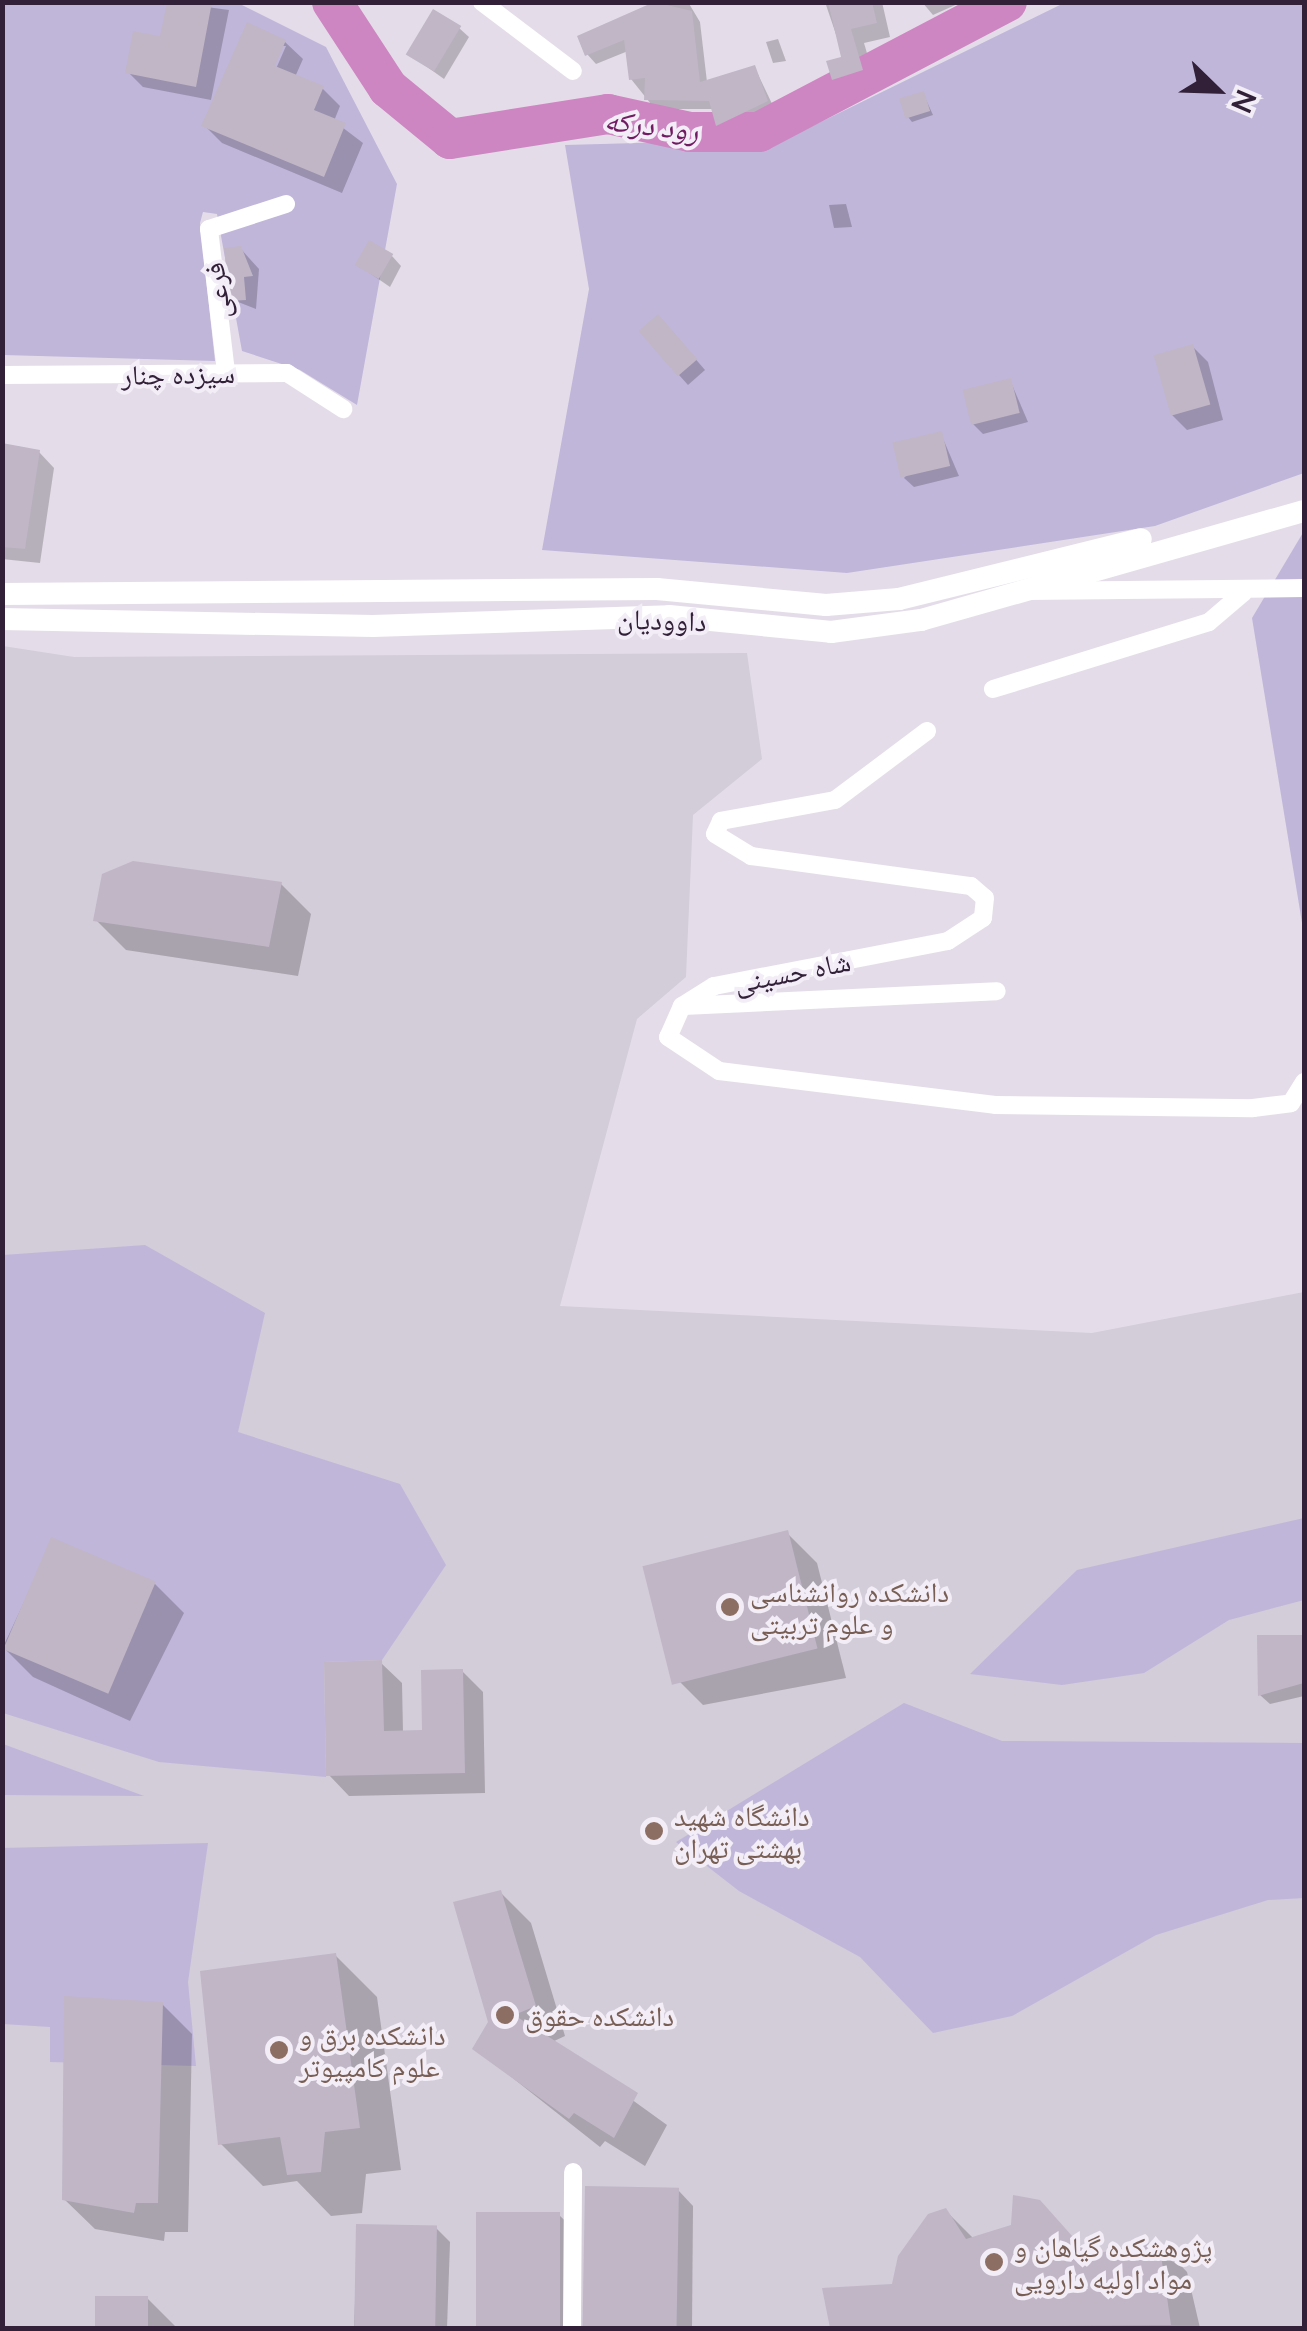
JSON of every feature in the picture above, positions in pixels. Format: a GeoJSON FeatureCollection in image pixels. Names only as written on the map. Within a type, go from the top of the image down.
{"type":"FeatureCollection","features":[{"type":"Feature","properties":{"kind":"street"},"geometry":{"type":"LineString","coordinates":[[487,4],[573,71]]}},
{"type":"Feature","properties":{"kind":"street","name":"فرعی"},"geometry":{"type":"LineString","coordinates":[[226,372],[209,229],[286,204]]}},
{"type":"Feature","properties":{"kind":"street","name":"سیزده چنار"},"geometry":{"type":"LineString","coordinates":[[2,375],[286,372],[342,409]]}},
{"type":"Feature","properties":{"kind":"street","name":"داوودیان"},"geometry":{"type":"LineString","coordinates":[[2,619],[263,624],[669,616],[832,632],[920,620],[1008,581],[1304,497]]}},
{"type":"Feature","properties":{"kind":"street","name":"داوودیان"},"geometry":{"type":"LineString","coordinates":[[2,594],[657,589],[826,605],[899,600],[1008,581],[1304,512]]}},
{"type":"Feature","properties":{"kind":"street"},"geometry":{"type":"LineString","coordinates":[[1008,581],[1066,597],[1304,588]]}},
{"type":"Feature","properties":{"kind":"street"},"geometry":{"type":"LineString","coordinates":[[993,689],[1209,622],[1244,592]]}},
{"type":"Feature","properties":{"kind":"street"},"geometry":{"type":"LineString","coordinates":[[252,593],[263,624]]}},
{"type":"Feature","properties":{"kind":"street","name":"شاه حسینی"},"geometry":{"type":"LineString","coordinates":[[682,1006],[714,986],[948,941],[983,918],[985,898],[972,886],[751,856],[716,834],[721,821],[835,800],[927,731]]}},
{"type":"Feature","properties":{"kind":"street"},"geometry":{"type":"LineString","coordinates":[[997,991],[682,1006],[668,1037],[719,1071],[1038,1107],[1252,1108],[1290,1103],[1304,1082]]}},
{"type":"Feature","properties":{"kind":"street"},"geometry":{"type":"LineString","coordinates":[[572,2328],[573,2172]]}},
{"type":"Feature","properties":{"kind":"shaded area"},"geometry":{"type":"Polygon","coordinates":[[[3,3],[238,3],[326,47],[397,184],[357,405],[300,370],[242,351],[217,214],[203,212],[200,223],[215,361],[3,355],[3,3]]]}},
{"type":"Feature","properties":{"kind":"shaded area"},"geometry":{"type":"Polygon","coordinates":[[[1064,3],[1304,3],[1304,473],[1155,526],[847,573],[542,550],[589,289],[565,145],[786,139],[1064,3]]]}},
{"type":"Feature","properties":{"kind":"shaded area"},"geometry":{"type":"Polygon","coordinates":[[[1304,531],[1304,935],[1252,618],[1304,531]]]}},
{"type":"Feature","properties":{"kind":"shaded area","name":"دانشگاه شهید بهشتی تهران"},"geometry":{"type":"Polygon","coordinates":[[[3,646],[74,657],[747,653],[762,759],[693,815],[686,977],[637,1019],[560,1306],[1092,1333],[1304,1292],[1304,2328],[3,2328],[3,646]]]}},
{"type":"Feature","properties":{"kind":"shaded area"},"geometry":{"type":"Polygon","coordinates":[[[145,1245],[265,1313],[238,1432],[400,1484],[446,1565],[382,1660],[324,1662],[326,1777],[159,1762],[3,1713],[3,1255],[145,1245]]]}},
{"type":"Feature","properties":{"kind":"shaded area"},"geometry":{"type":"Polygon","coordinates":[[[1304,1518],[1304,1600],[1229,1620],[1144,1673],[1062,1685],[970,1674],[1077,1570],[1304,1518]]]}},
{"type":"Feature","properties":{"kind":"shaded area"},"geometry":{"type":"Polygon","coordinates":[[[904,1703],[1002,1741],[1304,1743],[1304,1898],[1268,1900],[1156,1935],[1012,2016],[933,2033],[860,1957],[739,1891],[676,1842],[904,1703]]]}},
{"type":"Feature","properties":{"kind":"shaded area"},"geometry":{"type":"Polygon","coordinates":[[[3,1744],[144,1796],[3,1795],[3,1744]]]}},
{"type":"Feature","properties":{"kind":"shaded area"},"geometry":{"type":"Polygon","coordinates":[[[208,1843],[188,1982],[196,2066],[50,2062],[50,2027],[3,2024],[2,1848],[208,1843]]]}},
{"type":"Feature","properties":{"kind":"building"},"geometry":{"type":"Polygon","coordinates":[[[167,2],[212,2],[196,87],[125,73],[133,31],[160,36],[167,2]]]}},
{"type":"Feature","properties":{"kind":"building"},"geometry":{"type":"Polygon","coordinates":[[[654,2],[692,11],[700,82],[755,65],[768,101],[716,126],[709,101],[644,100],[645,78],[629,80],[624,40],[585,56],[577,36],[654,2]]]}},
{"type":"Feature","properties":{"kind":"building"},"geometry":{"type":"Polygon","coordinates":[[[828,2],[872,2],[877,23],[851,29],[863,70],[832,80],[826,61],[841,57],[828,2]]]}},
{"type":"Feature","properties":{"kind":"building"},"geometry":{"type":"Polygon","coordinates":[[[433,9],[461,26],[434,71],[406,54],[433,9]]]}},
{"type":"Feature","properties":{"kind":"building"},"geometry":{"type":"Polygon","coordinates":[[[247,22],[286,40],[275,66],[324,86],[314,110],[346,123],[324,177],[201,126],[247,22]]]}},
{"type":"Feature","properties":{"kind":"building"},"geometry":{"type":"Polygon","coordinates":[[[924,91],[930,111],[905,119],[899,99],[924,91]]]}},
{"type":"Feature","properties":{"kind":"building"},"geometry":{"type":"Polygon","coordinates":[[[369,240],[393,254],[379,279],[354,265],[369,240]]]}},
{"type":"Feature","properties":{"kind":"building"},"geometry":{"type":"Polygon","coordinates":[[[241,246],[253,276],[244,277],[246,300],[230,301],[224,248],[241,246]]]}},
{"type":"Feature","properties":{"kind":"building"},"geometry":{"type":"Polygon","coordinates":[[[658,314],[697,359],[678,376],[638,331],[658,314]]]}},
{"type":"Feature","properties":{"kind":"building"},"geometry":{"type":"Polygon","coordinates":[[[1193,344],[1210,405],[1171,416],[1154,355],[1193,344]]]}},
{"type":"Feature","properties":{"kind":"building"},"geometry":{"type":"Polygon","coordinates":[[[1011,378],[1020,413],[971,425],[962,390],[1011,378]]]}},
{"type":"Feature","properties":{"kind":"building"},"geometry":{"type":"Polygon","coordinates":[[[942,431],[950,466],[900,478],[892,442],[942,431]]]}},
{"type":"Feature","properties":{"kind":"building"},"geometry":{"type":"Polygon","coordinates":[[[2,443],[40,450],[25,549],[2,547],[2,443]]]}},
{"type":"Feature","properties":{"kind":"building"},"geometry":{"type":"Polygon","coordinates":[[[133,861],[282,882],[269,947],[93,921],[102,874],[133,861]]]}},
{"type":"Feature","properties":{"kind":"building","name":"دانشکده روانشناسی و علوم تربیتی"},"geometry":{"type":"Polygon","coordinates":[[[788,1530],[818,1648],[672,1685],[642,1566],[788,1530]]]}},
{"type":"Feature","properties":{"kind":"building"},"geometry":{"type":"Polygon","coordinates":[[[51,1537],[156,1582],[108,1694],[3,1649],[51,1537]]]}},
{"type":"Feature","properties":{"kind":"building"},"geometry":{"type":"Polygon","coordinates":[[[1257,1635],[1304,1635],[1304,1683],[1258,1696],[1257,1635]]]}},
{"type":"Feature","properties":{"kind":"building"},"geometry":{"type":"Polygon","coordinates":[[[382,1660],[384,1731],[422,1730],[421,1670],[463,1669],[465,1773],[326,1776],[324,1662],[382,1660]]]}},
{"type":"Feature","properties":{"kind":"building","name":"دانشکده حقوق"},"geometry":{"type":"Polygon","coordinates":[[[501,1890],[536,2006],[514,2015],[638,2093],[614,2138],[574,2113],[569,2119],[472,2049],[488,2022],[453,1902],[501,1890]]]}},
{"type":"Feature","properties":{"kind":"building","name":"دانشکده برق و علوم کامپیوتر"},"geometry":{"type":"Polygon","coordinates":[[[336,1953],[360,2128],[325,2132],[321,2172],[287,2175],[280,2137],[218,2145],[200,1971],[336,1953]]]}},
{"type":"Feature","properties":{"kind":"building"},"geometry":{"type":"Polygon","coordinates":[[[64,1996],[163,2002],[158,2203],[136,2203],[134,2213],[62,2200],[64,1996]]]}},
{"type":"Feature","properties":{"kind":"building"},"geometry":{"type":"Polygon","coordinates":[[[585,2186],[679,2188],[677,2328],[583,2328],[585,2186]]]}},
{"type":"Feature","properties":{"kind":"building","name":"پژوهشکده گیاهان و مواد اولیه دارویی"},"geometry":{"type":"Polygon","coordinates":[[[1013,2195],[1040,2200],[1089,2255],[1159,2241],[1171,2325],[830,2328],[822,2288],[892,2284],[898,2256],[928,2214],[946,2208],[966,2239],[1011,2225],[1013,2195]]]}},
{"type":"Feature","properties":{"kind":"building"},"geometry":{"type":"Polygon","coordinates":[[[476,2212],[560,2212],[560,2328],[476,2328],[476,2212]]]}},
{"type":"Feature","properties":{"kind":"building"},"geometry":{"type":"Polygon","coordinates":[[[356,2224],[437,2225],[435,2328],[354,2328],[356,2224]]]}},
{"type":"Feature","properties":{"kind":"building"},"geometry":{"type":"Polygon","coordinates":[[[95,2296],[148,2296],[148,2328],[95,2328],[95,2296]]]}},
{"type":"Feature","properties":{"kind":"waterway","name":"رود درکه"},"geometry":{"type":"LineString","coordinates":[[332,2],[388,88],[450,139],[608,114],[690,132],[759,132],[1007,2]]}},
{"type":"Feature","properties":{"kind":"place","name":"دانشکده روانشناسی و علوم تربیتی"},"geometry":{"type":"Point","coordinates":[730,1607]}},
{"type":"Feature","properties":{"kind":"place","name":"دانشگاه شهید بهشتی تهران"},"geometry":{"type":"Point","coordinates":[654,1831]}},
{"type":"Feature","properties":{"kind":"place","name":"دانشکده حقوق"},"geometry":{"type":"Point","coordinates":[505,2015]}},
{"type":"Feature","properties":{"kind":"place","name":"دانشکده برق و علوم کامپیوتر"},"geometry":{"type":"Point","coordinates":[279,2050]}},
{"type":"Feature","properties":{"kind":"place","name":"پژوهشکده گیاهان و مواد اولیه دارویی"},"geometry":{"type":"Point","coordinates":[994,2262]}}]}
